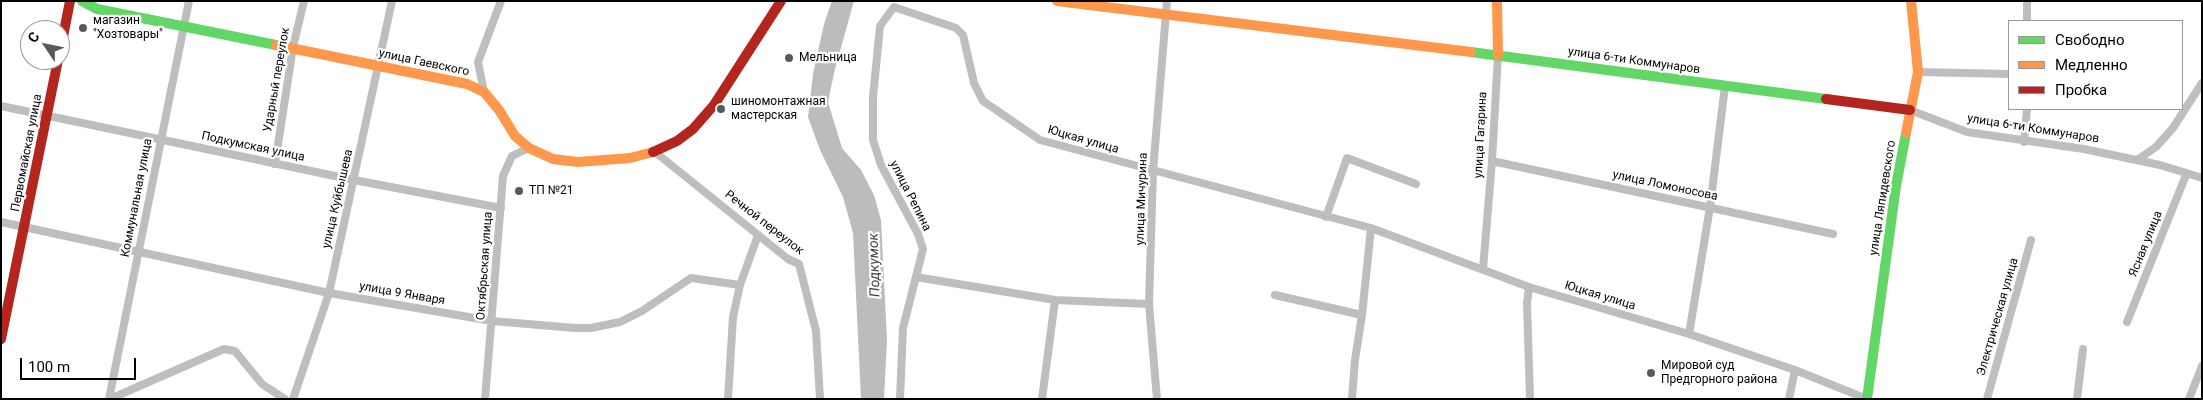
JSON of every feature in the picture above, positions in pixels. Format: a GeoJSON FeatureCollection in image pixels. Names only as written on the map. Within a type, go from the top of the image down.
{"type":"FeatureCollection","features":[{"type":"Feature","properties":{"kind":"main road"},"geometry":{"type":"LineString","coordinates":[[66,20],[70,1]]}},
{"type":"Feature","properties":{"kind":"main road","name":"улица Гаевского"},"geometry":{"type":"LineString","coordinates":[[82,1],[97,8],[467,84],[484,92]]}},
{"type":"Feature","properties":{"kind":"main road"},"geometry":{"type":"LineString","coordinates":[[484,92],[515,136],[529,148],[553,159],[578,162],[630,158],[655,152],[677,142],[693,129],[714,105],[781,1]]}},
{"type":"Feature","properties":{"kind":"main road","name":"улица 6-ти Коммунаров"},"geometry":{"type":"LineString","coordinates":[[1057,1],[1166,16],[1498,55],[1910,110]]}},
{"type":"Feature","properties":{"kind":"main road","name":"улица Гагарина"},"geometry":{"type":"LineString","coordinates":[[1497,1],[1498,55]]}},
{"type":"Feature","properties":{"kind":"main road","name":"улица Ляпидевского"},"geometry":{"type":"LineString","coordinates":[[1867,399],[1896,186],[1910,110],[1915,96],[1918,72],[1911,1]]}},
{"type":"Feature","properties":{"kind":"main road","name":"Первомайская улица"},"geometry":{"type":"LineString","coordinates":[[1,338],[56,70]]}},
{"type":"Feature","properties":{"kind":"street","name":"Коммунальная улица"},"geometry":{"type":"LineString","coordinates":[[110,399],[188,1]]}},
{"type":"Feature","properties":{"kind":"street","name":"Ударный переулок"},"geometry":{"type":"LineString","coordinates":[[275,164],[293,47],[304,1]]}},
{"type":"Feature","properties":{"kind":"street","name":"улица Куйбышева"},"geometry":{"type":"LineString","coordinates":[[294,399],[328,293],[392,1]]}},
{"type":"Feature","properties":{"kind":"street"},"geometry":{"type":"LineString","coordinates":[[484,92],[478,62],[501,1]]}},
{"type":"Feature","properties":{"kind":"street","name":"улица Мичурина"},"geometry":{"type":"LineString","coordinates":[[1157,399],[1149,304],[1153,171],[1167,1]]}},
{"type":"Feature","properties":{"kind":"street"},"geometry":{"type":"LineString","coordinates":[[2027,1],[2027,20]]}},
{"type":"Feature","properties":{"kind":"street","name":"Юцкая улица"},"geometry":{"type":"LineString","coordinates":[[894,7],[956,28],[963,35],[974,83],[983,101],[1040,140],[1371,228],[1529,287],[1688,334],[1795,370],[1867,399]]}},
{"type":"Feature","properties":{"kind":"street","name":"улица Репина"},"geometry":{"type":"LineString","coordinates":[[894,7],[880,26],[873,97],[873,140],[882,165],[918,234],[923,249],[902,328],[900,399]]}},
{"type":"Feature","properties":{"kind":"street","name":"улица Гагарина"},"geometry":{"type":"LineString","coordinates":[[1483,269],[1498,55]]}},
{"type":"Feature","properties":{"kind":"street"},"geometry":{"type":"LineString","coordinates":[[1918,72],[2008,74]]}},
{"type":"Feature","properties":{"kind":"street"},"geometry":{"type":"LineString","coordinates":[[2137,160],[2156,147],[2174,128],[2202,83]]}},
{"type":"Feature","properties":{"kind":"street"},"geometry":{"type":"LineString","coordinates":[[1688,334],[1710,207],[1725,86]]}},
{"type":"Feature","properties":{"kind":"street","name":"Подкумская улица"},"geometry":{"type":"LineString","coordinates":[[1,106],[47,114],[275,164],[501,208]]}},
{"type":"Feature","properties":{"kind":"street","name":"улица 6-ти Коммунаров"},"geometry":{"type":"LineString","coordinates":[[1910,110],[1967,132],[2024,142],[2084,149],[2137,160],[2202,178]]}},
{"type":"Feature","properties":{"kind":"street"},"geometry":{"type":"LineString","coordinates":[[2024,142],[2026,110]]}},
{"type":"Feature","properties":{"kind":"street","name":"Октябрьская улица"},"geometry":{"type":"LineString","coordinates":[[485,399],[503,176],[512,156],[529,148]]}},
{"type":"Feature","properties":{"kind":"street","name":"Речной переулок"},"geometry":{"type":"LineString","coordinates":[[655,152],[788,259],[799,264],[816,331],[820,399]]}},
{"type":"Feature","properties":{"kind":"street"},"geometry":{"type":"LineString","coordinates":[[1326,217],[1347,158],[1416,184]]}},
{"type":"Feature","properties":{"kind":"street","name":"улица Ломоносова"},"geometry":{"type":"LineString","coordinates":[[1492,161],[1833,234]]}},
{"type":"Feature","properties":{"kind":"street","name":"Ясная улица"},"geometry":{"type":"LineString","coordinates":[[2127,322],[2186,175]]}},
{"type":"Feature","properties":{"kind":"street","name":"улица 9 Января"},"geometry":{"type":"LineString","coordinates":[[1,222],[328,293],[492,321],[591,328],[620,322],[642,312],[691,278],[740,285]]}},
{"type":"Feature","properties":{"kind":"street"},"geometry":{"type":"LineString","coordinates":[[1352,399],[1371,228]]}},
{"type":"Feature","properties":{"kind":"street"},"geometry":{"type":"LineString","coordinates":[[728,399],[733,316],[740,285],[758,235]]}},
{"type":"Feature","properties":{"kind":"street","name":"Электрическая улица"},"geometry":{"type":"LineString","coordinates":[[1987,399],[2031,240]]}},
{"type":"Feature","properties":{"kind":"street"},"geometry":{"type":"LineString","coordinates":[[916,277],[1055,300],[1149,304]]}},
{"type":"Feature","properties":{"kind":"street"},"geometry":{"type":"LineString","coordinates":[[1529,287],[1530,399]]}},
{"type":"Feature","properties":{"kind":"street"},"geometry":{"type":"LineString","coordinates":[[1276,295],[1362,315]]}},
{"type":"Feature","properties":{"kind":"street"},"geometry":{"type":"LineString","coordinates":[[1042,399],[1055,300]]}},
{"type":"Feature","properties":{"kind":"street"},"geometry":{"type":"LineString","coordinates":[[110,399],[224,349],[235,351],[262,384],[285,399]]}},
{"type":"Feature","properties":{"kind":"street"},"geometry":{"type":"LineString","coordinates":[[2077,399],[2083,349]]}},
{"type":"Feature","properties":{"kind":"street"},"geometry":{"type":"LineString","coordinates":[[2189,399],[2202,366]]}},
{"type":"Feature","properties":{"kind":"street"},"geometry":{"type":"LineString","coordinates":[[1789,399],[1795,370]]}},
{"type":"Feature","properties":{"kind":"water","name":"Подкумок"},"geometry":{"type":"Polygon","coordinates":[[[832,1],[854,1],[828,102],[842,148],[861,170],[874,195],[881,220],[887,340],[884,399],[861,399],[853,233],[843,197],[820,150],[808,117],[813,74],[824,24],[832,1]]]}},
{"type":"Feature","properties":{"kind":"traffic: fast"},"geometry":{"type":"LineString","coordinates":[[82,1],[97,9],[276,45]]}},
{"type":"Feature","properties":{"kind":"traffic: fast"},"geometry":{"type":"LineString","coordinates":[[1471,52],[1826,99]]}},
{"type":"Feature","properties":{"kind":"traffic: fast"},"geometry":{"type":"LineString","coordinates":[[1867,399],[1896,186],[1906,133]]}},
{"type":"Feature","properties":{"kind":"traffic: slow"},"geometry":{"type":"LineString","coordinates":[[1057,1],[1471,52]]}},
{"type":"Feature","properties":{"kind":"traffic: slow"},"geometry":{"type":"LineString","coordinates":[[1497,1],[1498,55]]}},
{"type":"Feature","properties":{"kind":"traffic: slow"},"geometry":{"type":"LineString","coordinates":[[1906,133],[1918,72],[1911,1]]}},
{"type":"Feature","properties":{"kind":"traffic: slow"},"geometry":{"type":"LineString","coordinates":[[276,45],[467,84],[484,92],[499,110],[515,136],[529,148],[553,159],[578,162],[630,158],[653,152]]}},
{"type":"Feature","properties":{"kind":"traffic: jam"},"geometry":{"type":"LineString","coordinates":[[66,20],[70,1]]}},
{"type":"Feature","properties":{"kind":"traffic: jam"},"geometry":{"type":"LineString","coordinates":[[653,152],[677,141],[693,129],[714,105],[781,1]]}},
{"type":"Feature","properties":{"kind":"traffic: jam"},"geometry":{"type":"LineString","coordinates":[[1,339],[56,70]]}},
{"type":"Feature","properties":{"kind":"traffic: jam"},"geometry":{"type":"LineString","coordinates":[[1826,99],[1910,110]]}},
{"type":"Feature","properties":{"kind":"place","name":"магазин \"Хозтовары\""},"geometry":{"type":"Point","coordinates":[83,28]}},
{"type":"Feature","properties":{"kind":"place","name":"Мельница"},"geometry":{"type":"Point","coordinates":[789,58]}},
{"type":"Feature","properties":{"kind":"place","name":"шиномонтажная мастерская"},"geometry":{"type":"Point","coordinates":[721,109]}},
{"type":"Feature","properties":{"kind":"place","name":"ТП №21"},"geometry":{"type":"Point","coordinates":[519,191]}},
{"type":"Feature","properties":{"kind":"place","name":"Мировой суд Предгорного района"},"geometry":{"type":"Point","coordinates":[1651,373]}}]}
